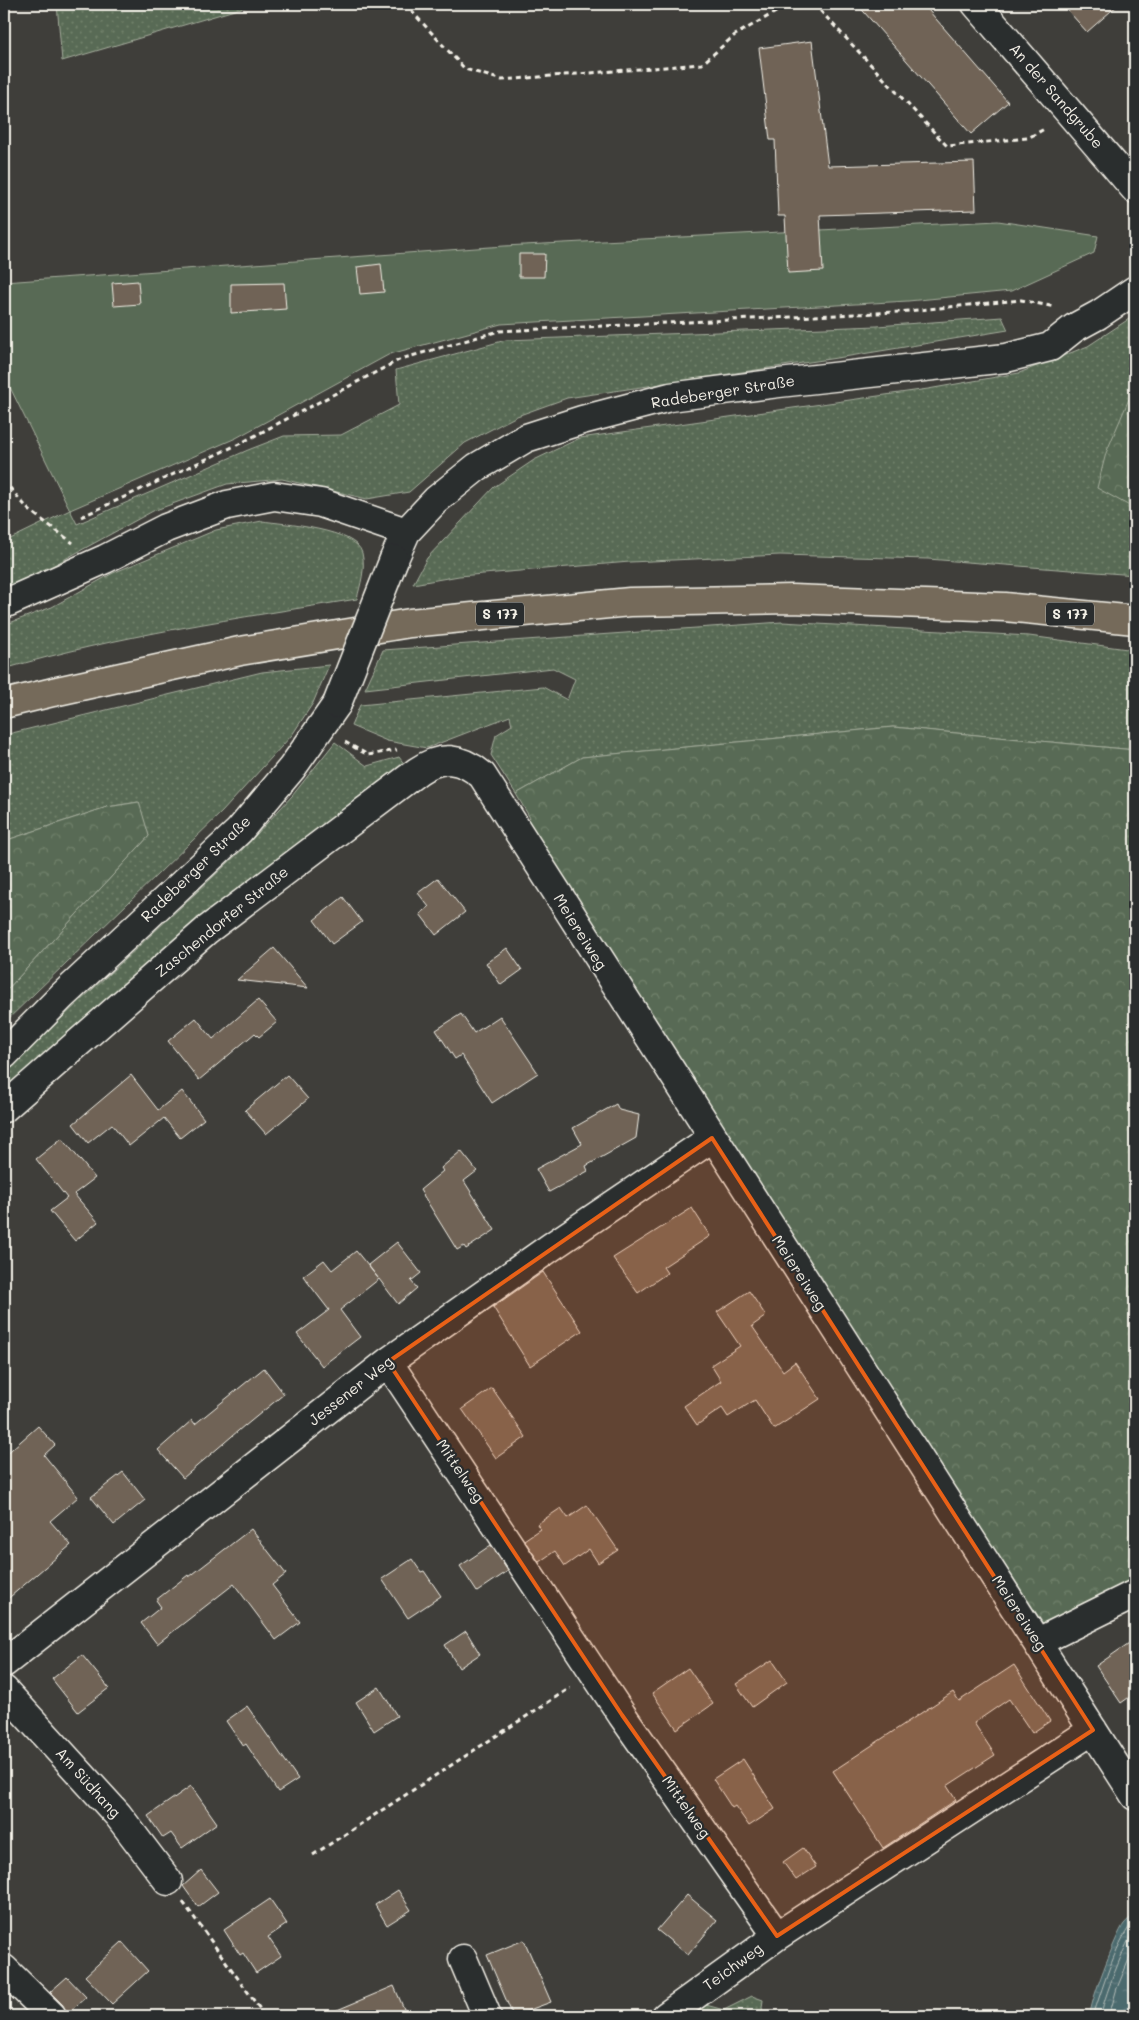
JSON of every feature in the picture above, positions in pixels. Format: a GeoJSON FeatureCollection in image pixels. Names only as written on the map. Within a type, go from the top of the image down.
{"type":"FeatureCollection","features":[{"type":"Feature","properties":{"kind":"highway","name":"S 177"},"geometry":{"type":"LineString","coordinates":[[4,704],[240,651],[410,622],[630,602],[792,599],[1005,608],[1135,620]]}},
{"type":"Feature","properties":{"kind":"street","name":"An der Sandgrube"},"geometry":{"type":"LineString","coordinates":[[976,4],[1135,189]]}},
{"type":"Feature","properties":{"kind":"street","name":"Radeberger Straße"},"geometry":{"type":"LineString","coordinates":[[4,1055],[62,996],[239,831],[292,768],[337,704],[406,532],[436,500],[477,467],[526,438],[582,420],[670,398],[788,382],[1006,358],[1050,347],[1074,328],[1098,316],[1135,290]]}},
{"type":"Feature","properties":{"kind":"street"},"geometry":{"type":"LineString","coordinates":[[4,604],[105,559],[166,528],[227,505],[274,496],[321,502],[406,532]]}},
{"type":"Feature","properties":{"kind":"street","name":"Zaschendorfer Straße"},"geometry":{"type":"LineString","coordinates":[[4,1108],[214,924],[430,762],[443,759],[454,761]]}},
{"type":"Feature","properties":{"kind":"street","name":"Meiereiweg"},"geometry":{"type":"LineString","coordinates":[[454,761],[468,764],[482,775],[712,1138],[1038,1642],[1135,1796]]}},
{"type":"Feature","properties":{"kind":"street","name":"Jessener Weg"},"geometry":{"type":"LineString","coordinates":[[4,1663],[388,1362],[551,1247],[712,1138]]}},
{"type":"Feature","properties":{"kind":"street","name":"Mittelweg"},"geometry":{"type":"LineString","coordinates":[[388,1362],[593,1672],[777,1936]]}},
{"type":"Feature","properties":{"kind":"street"},"geometry":{"type":"LineString","coordinates":[[1038,1642],[1135,1594]]}},
{"type":"Feature","properties":{"kind":"street","name":"Am Südhang"},"geometry":{"type":"LineString","coordinates":[[4,1690],[118,1815],[168,1881]]}},
{"type":"Feature","properties":{"kind":"street"},"geometry":{"type":"LineString","coordinates":[[777,1936],[1093,1730]]}},
{"type":"Feature","properties":{"kind":"street","name":"Teichweg"},"geometry":{"type":"LineString","coordinates":[[666,2016],[777,1936]]}},
{"type":"Feature","properties":{"kind":"street"},"geometry":{"type":"LineString","coordinates":[[463,1959],[487,2016]]}},
{"type":"Feature","properties":{"kind":"street"},"geometry":{"type":"LineString","coordinates":[[4,1969],[52,2016]]}},
{"type":"Feature","properties":{"kind":"path"},"geometry":{"type":"LineString","coordinates":[[405,4],[465,69],[502,80],[702,64],[735,35],[790,4]]}},
{"type":"Feature","properties":{"kind":"path"},"geometry":{"type":"LineString","coordinates":[[814,4],[946,146],[1028,138],[1070,113]]}},
{"type":"Feature","properties":{"kind":"path"},"geometry":{"type":"LineString","coordinates":[[81,517],[239,444],[401,359],[499,331],[898,312],[1022,300],[1098,316]]}},
{"type":"Feature","properties":{"kind":"path"},"geometry":{"type":"LineString","coordinates":[[4,481],[29,510],[70,542],[105,559]]}},
{"type":"Feature","properties":{"kind":"path"},"geometry":{"type":"LineString","coordinates":[[320,728],[368,755],[398,750]]}},
{"type":"Feature","properties":{"kind":"path"},"geometry":{"type":"LineString","coordinates":[[313,1855],[593,1672]]}},
{"type":"Feature","properties":{"kind":"path"},"geometry":{"type":"LineString","coordinates":[[168,1881],[260,2009],[263,2016]]}},
{"type":"Feature","properties":{"kind":"highlighted area"},"geometry":{"type":"Polygon","coordinates":[[[712,1138],[1093,1730],[777,1936],[622,1715],[388,1362],[712,1138]]]}},
{"type":"Feature","properties":{"kind":"green space"},"geometry":{"type":"Polygon","coordinates":[[[57,4],[255,4],[62,61],[57,4]]]}},
{"type":"Feature","properties":{"kind":"green space"},"geometry":{"type":"Polygon","coordinates":[[[998,221],[1098,236],[1094,253],[1011,291],[908,301],[501,324],[390,354],[236,438],[70,510],[4,375],[4,282],[504,246],[998,221]]]}},
{"type":"Feature","properties":{"kind":"green space"},"geometry":{"type":"Polygon","coordinates":[[[1135,315],[1135,393],[1129,399],[1132,509],[1135,509],[1135,575],[928,559],[780,555],[630,562],[459,576],[413,584],[427,558],[494,487],[534,460],[580,438],[928,389],[1019,373],[1088,346],[1135,315]]]}},
{"type":"Feature","properties":{"kind":"green space"},"geometry":{"type":"Polygon","coordinates":[[[1002,317],[1008,330],[850,356],[567,398],[517,416],[465,443],[409,492],[367,499],[282,479],[227,484],[153,511],[12,588],[4,590],[4,542],[70,510],[77,524],[284,436],[341,435],[399,405],[396,370],[506,340],[877,326],[1002,317]]]}},
{"type":"Feature","properties":{"kind":"green space"},"geometry":{"type":"Polygon","coordinates":[[[1135,393],[1135,509],[1097,488],[1106,453],[1129,399],[1135,393]]]}},
{"type":"Feature","properties":{"kind":"green space"},"geometry":{"type":"Polygon","coordinates":[[[262,521],[302,526],[334,533],[347,538],[357,545],[362,553],[363,565],[357,599],[135,637],[91,646],[4,669],[4,625],[52,607],[113,573],[216,530],[262,521]]]}},
{"type":"Feature","properties":{"kind":"green space"},"geometry":{"type":"Polygon","coordinates":[[[782,622],[1029,636],[1135,650],[1135,750],[893,727],[582,757],[516,794],[491,755],[496,735],[512,725],[510,716],[427,748],[387,741],[351,726],[360,705],[543,687],[567,700],[575,679],[553,668],[365,689],[383,650],[782,622]]]}},
{"type":"Feature","properties":{"kind":"green space"},"geometry":{"type":"Polygon","coordinates":[[[329,665],[313,703],[292,735],[222,812],[4,1023],[4,993],[149,836],[138,802],[107,807],[4,841],[4,735],[262,672],[329,665]]]}},
{"type":"Feature","properties":{"kind":"green space"},"geometry":{"type":"Polygon","coordinates":[[[893,727],[1135,750],[1135,1583],[1044,1625],[523,825],[530,818],[516,794],[582,757],[893,727]]]}},
{"type":"Feature","properties":{"kind":"green space"},"geometry":{"type":"Polygon","coordinates":[[[335,742],[367,766],[399,757],[405,765],[4,1089],[4,1072],[243,849],[292,796],[335,742]]]}},
{"type":"Feature","properties":{"kind":"green space"},"geometry":{"type":"Polygon","coordinates":[[[139,802],[149,836],[4,993],[4,841],[107,807],[139,802]]]}},
{"type":"Feature","properties":{"kind":"green space"},"geometry":{"type":"Polygon","coordinates":[[[752,1996],[763,2000],[762,2008],[765,2016],[689,2016],[706,2005],[724,2010],[752,1996]]]}},
{"type":"Feature","properties":{"kind":"water"},"geometry":{"type":"Polygon","coordinates":[[[1135,1913],[1135,2016],[1090,2016],[1098,1985],[1115,1941],[1124,1924],[1135,1913]]]}},
{"type":"Feature","properties":{"kind":"building"},"geometry":{"type":"Polygon","coordinates":[[[857,4],[923,4],[1008,102],[971,134],[857,4]]]}},
{"type":"Feature","properties":{"kind":"building"},"geometry":{"type":"Polygon","coordinates":[[[1062,4],[1119,4],[1087,32],[1062,4]]]}},
{"type":"Feature","properties":{"kind":"building"},"geometry":{"type":"Polygon","coordinates":[[[812,41],[828,166],[974,162],[976,210],[820,215],[823,271],[788,273],[785,216],[778,216],[775,140],[770,140],[759,48],[812,41]]]}},
{"type":"Feature","properties":{"kind":"building"},"geometry":{"type":"Polygon","coordinates":[[[519,254],[545,254],[544,277],[519,277],[519,254]]]}},
{"type":"Feature","properties":{"kind":"building"},"geometry":{"type":"Polygon","coordinates":[[[381,264],[384,292],[360,294],[357,267],[381,264]]]}},
{"type":"Feature","properties":{"kind":"building"},"geometry":{"type":"Polygon","coordinates":[[[138,281],[140,304],[114,306],[112,283],[138,281]]]}},
{"type":"Feature","properties":{"kind":"building"},"geometry":{"type":"Polygon","coordinates":[[[284,283],[286,309],[231,313],[231,284],[284,283]]]}},
{"type":"Feature","properties":{"kind":"building"},"geometry":{"type":"Polygon","coordinates":[[[438,878],[465,912],[436,935],[420,914],[429,907],[418,893],[438,878]]]}},
{"type":"Feature","properties":{"kind":"building"},"geometry":{"type":"Polygon","coordinates":[[[343,897],[362,922],[332,944],[314,920],[343,897]]]}},
{"type":"Feature","properties":{"kind":"building"},"geometry":{"type":"Polygon","coordinates":[[[274,948],[308,988],[237,980],[274,948]]]}},
{"type":"Feature","properties":{"kind":"building"},"geometry":{"type":"Polygon","coordinates":[[[507,948],[522,970],[501,985],[486,963],[507,948]]]}},
{"type":"Feature","properties":{"kind":"building"},"geometry":{"type":"Polygon","coordinates":[[[258,1000],[277,1022],[259,1037],[255,1033],[199,1080],[168,1041],[196,1018],[213,1039],[258,1000]]]}},
{"type":"Feature","properties":{"kind":"building"},"geometry":{"type":"Polygon","coordinates":[[[461,1014],[474,1033],[500,1016],[538,1073],[492,1103],[461,1055],[455,1059],[436,1030],[461,1014]]]}},
{"type":"Feature","properties":{"kind":"building"},"geometry":{"type":"Polygon","coordinates":[[[131,1075],[158,1110],[182,1091],[204,1119],[180,1138],[164,1118],[129,1146],[112,1124],[88,1143],[73,1124],[131,1075]]]}},
{"type":"Feature","properties":{"kind":"building"},"geometry":{"type":"Polygon","coordinates":[[[287,1075],[308,1099],[266,1134],[245,1110],[287,1075]]]}},
{"type":"Feature","properties":{"kind":"building"},"geometry":{"type":"Polygon","coordinates":[[[616,1104],[619,1110],[639,1115],[636,1138],[586,1166],[588,1171],[549,1192],[536,1169],[582,1144],[573,1128],[616,1104]]]}},
{"type":"Feature","properties":{"kind":"building"},"geometry":{"type":"Polygon","coordinates":[[[62,1138],[95,1178],[74,1194],[98,1222],[75,1241],[50,1211],[67,1198],[36,1159],[62,1138]]]}},
{"type":"Feature","properties":{"kind":"building"},"geometry":{"type":"Polygon","coordinates":[[[461,1151],[477,1171],[464,1181],[495,1230],[466,1249],[464,1246],[457,1250],[420,1190],[443,1171],[441,1168],[461,1151]]]}},
{"type":"Feature","properties":{"kind":"building"},"geometry":{"type":"Polygon","coordinates":[[[692,1208],[710,1236],[663,1267],[667,1273],[638,1293],[613,1258],[692,1208]]]}},
{"type":"Feature","properties":{"kind":"building"},"geometry":{"type":"Polygon","coordinates":[[[397,1242],[421,1273],[411,1281],[417,1288],[398,1304],[379,1279],[340,1310],[360,1337],[322,1366],[297,1334],[329,1310],[303,1276],[324,1260],[332,1270],[356,1251],[378,1278],[368,1265],[397,1242]]]}},
{"type":"Feature","properties":{"kind":"building"},"geometry":{"type":"Polygon","coordinates":[[[543,1272],[582,1331],[530,1366],[493,1307],[543,1272]]]}},
{"type":"Feature","properties":{"kind":"building"},"geometry":{"type":"Polygon","coordinates":[[[749,1291],[766,1316],[752,1326],[783,1371],[795,1362],[820,1399],[774,1429],[755,1400],[728,1417],[722,1408],[697,1425],[684,1406],[721,1381],[711,1365],[740,1346],[717,1312],[749,1291]]]}},
{"type":"Feature","properties":{"kind":"building"},"geometry":{"type":"Polygon","coordinates":[[[264,1368],[284,1394],[183,1478],[158,1450],[192,1420],[195,1424],[264,1368]]]}},
{"type":"Feature","properties":{"kind":"building"},"geometry":{"type":"Polygon","coordinates":[[[492,1388],[526,1437],[496,1458],[462,1409],[492,1388]]]}},
{"type":"Feature","properties":{"kind":"building"},"geometry":{"type":"Polygon","coordinates":[[[38,1426],[55,1445],[44,1455],[78,1497],[50,1521],[71,1545],[4,1602],[4,1456],[38,1426]]]}},
{"type":"Feature","properties":{"kind":"building"},"geometry":{"type":"Polygon","coordinates":[[[123,1472],[145,1500],[114,1525],[91,1497],[123,1472]]]}},
{"type":"Feature","properties":{"kind":"building"},"geometry":{"type":"Polygon","coordinates":[[[587,1505],[618,1550],[598,1563],[589,1549],[565,1566],[555,1551],[539,1562],[524,1540],[540,1529],[537,1524],[561,1508],[568,1518],[587,1505]]]}},
{"type":"Feature","properties":{"kind":"building"},"geometry":{"type":"Polygon","coordinates":[[[251,1529],[286,1574],[272,1585],[300,1622],[276,1640],[234,1584],[157,1644],[141,1623],[161,1607],[156,1600],[251,1529]]]}},
{"type":"Feature","properties":{"kind":"building"},"geometry":{"type":"Polygon","coordinates":[[[491,1545],[508,1571],[477,1592],[460,1566],[491,1545]]]}},
{"type":"Feature","properties":{"kind":"building"},"geometry":{"type":"Polygon","coordinates":[[[412,1559],[421,1572],[424,1571],[441,1596],[408,1618],[382,1579],[412,1559]]]}},
{"type":"Feature","properties":{"kind":"building"},"geometry":{"type":"Polygon","coordinates":[[[466,1631],[480,1654],[459,1668],[445,1645],[466,1631]]]}},
{"type":"Feature","properties":{"kind":"building"},"geometry":{"type":"Polygon","coordinates":[[[1135,1639],[1135,1693],[1121,1703],[1096,1666],[1135,1639]]]}},
{"type":"Feature","properties":{"kind":"building"},"geometry":{"type":"Polygon","coordinates":[[[82,1655],[109,1688],[78,1712],[52,1679],[82,1655]]]}},
{"type":"Feature","properties":{"kind":"building"},"geometry":{"type":"Polygon","coordinates":[[[772,1660],[787,1682],[752,1707],[736,1684],[772,1660]]]}},
{"type":"Feature","properties":{"kind":"building"},"geometry":{"type":"Polygon","coordinates":[[[1014,1665],[1050,1721],[1032,1733],[1009,1699],[974,1723],[995,1755],[947,1786],[956,1800],[883,1848],[833,1771],[953,1692],[959,1701],[1014,1665]]]}},
{"type":"Feature","properties":{"kind":"building"},"geometry":{"type":"Polygon","coordinates":[[[688,1668],[713,1704],[677,1729],[652,1693],[688,1668]]]}},
{"type":"Feature","properties":{"kind":"building"},"geometry":{"type":"Polygon","coordinates":[[[379,1687],[397,1716],[374,1731],[356,1702],[379,1687]]]}},
{"type":"Feature","properties":{"kind":"building"},"geometry":{"type":"Polygon","coordinates":[[[247,1706],[298,1779],[278,1792],[246,1744],[243,1746],[226,1721],[247,1706]]]}},
{"type":"Feature","properties":{"kind":"building"},"geometry":{"type":"Polygon","coordinates":[[[743,1759],[775,1809],[749,1826],[735,1806],[732,1808],[713,1779],[743,1759]]]}},
{"type":"Feature","properties":{"kind":"building"},"geometry":{"type":"Polygon","coordinates":[[[191,1786],[217,1823],[182,1848],[171,1833],[163,1838],[148,1816],[191,1786]]]}},
{"type":"Feature","properties":{"kind":"building"},"geometry":{"type":"Polygon","coordinates":[[[803,1848],[816,1867],[796,1880],[783,1862],[803,1848]]]}},
{"type":"Feature","properties":{"kind":"building"},"geometry":{"type":"Polygon","coordinates":[[[201,1870],[218,1892],[198,1907],[183,1886],[201,1870]]]}},
{"type":"Feature","properties":{"kind":"building"},"geometry":{"type":"Polygon","coordinates":[[[398,1890],[411,1910],[387,1925],[375,1905],[398,1890]]]}},
{"type":"Feature","properties":{"kind":"building"},"geometry":{"type":"Polygon","coordinates":[[[687,1895],[717,1920],[688,1955],[657,1930],[687,1895]]]}},
{"type":"Feature","properties":{"kind":"building"},"geometry":{"type":"Polygon","coordinates":[[[270,1899],[287,1924],[268,1937],[281,1956],[256,1973],[243,1953],[240,1955],[224,1930],[270,1899]]]}},
{"type":"Feature","properties":{"kind":"building"},"geometry":{"type":"Polygon","coordinates":[[[524,1940],[551,2002],[513,2016],[487,1955],[524,1940]]]}},
{"type":"Feature","properties":{"kind":"building"},"geometry":{"type":"Polygon","coordinates":[[[122,1942],[148,1971],[112,2004],[85,1976],[122,1942]]]}},
{"type":"Feature","properties":{"kind":"building"},"geometry":{"type":"Polygon","coordinates":[[[67,1977],[86,1997],[67,2014],[63,2005],[50,1992],[67,1977]]]}},
{"type":"Feature","properties":{"kind":"building"},"geometry":{"type":"Polygon","coordinates":[[[394,1986],[407,2016],[323,2016],[394,1986]]]}}]}
